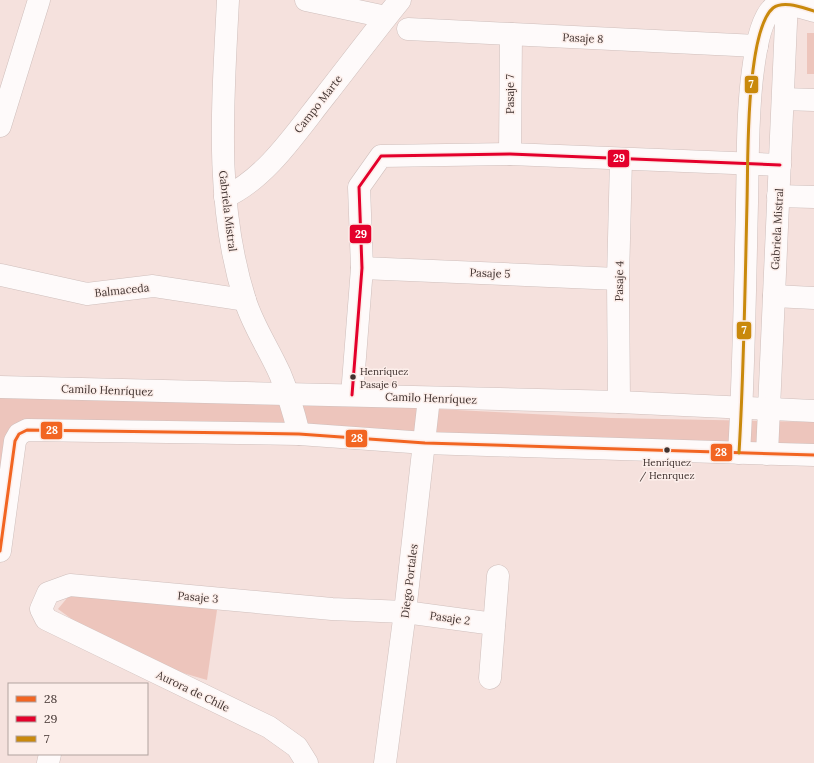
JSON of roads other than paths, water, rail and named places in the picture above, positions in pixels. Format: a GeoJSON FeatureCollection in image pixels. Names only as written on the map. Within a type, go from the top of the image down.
{"type":"FeatureCollection","features":[{"type":"Feature","properties":{"kind":"street"},"geometry":{"type":"LineString","coordinates":[[0,126],[39,0]]}},
{"type":"Feature","properties":{"kind":"street","name":"Gabriela Mistral"},"geometry":{"type":"LineString","coordinates":[[228,0],[221,138],[225,197],[230,240],[245,300],[288,395],[299,434]]}},
{"type":"Feature","properties":{"kind":"street"},"geometry":{"type":"LineString","coordinates":[[306,0],[393,8]]}},
{"type":"Feature","properties":{"kind":"street"},"geometry":{"type":"LineString","coordinates":[[739,453],[742,407],[748,164],[752,72],[757,46],[766,18],[771,11],[787,2],[814,11]]}},
{"type":"Feature","properties":{"kind":"street","name":"Gabriela Mistral"},"geometry":{"type":"LineString","coordinates":[[767,454],[787,2]]}},
{"type":"Feature","properties":{"kind":"street","name":"Campo Marte"},"geometry":{"type":"LineString","coordinates":[[225,197],[244,187],[261,173],[310,114],[393,8]]}},
{"type":"Feature","properties":{"kind":"street","name":"Pasaje 8"},"geometry":{"type":"LineString","coordinates":[[408,29],[757,46]]}},
{"type":"Feature","properties":{"kind":"street","name":"Pasaje 7"},"geometry":{"type":"LineString","coordinates":[[510,154],[511,34]]}},
{"type":"Feature","properties":{"kind":"street"},"geometry":{"type":"LineString","coordinates":[[783,99],[814,100]]}},
{"type":"Feature","properties":{"kind":"street"},"geometry":{"type":"LineString","coordinates":[[352,395],[362,268],[359,187],[381,156],[510,154],[780,165]]}},
{"type":"Feature","properties":{"kind":"street","name":"Pasaje 4"},"geometry":{"type":"LineString","coordinates":[[619,402],[618,279],[621,159]]}},
{"type":"Feature","properties":{"kind":"street"},"geometry":{"type":"LineString","coordinates":[[778,196],[814,197]]}},
{"type":"Feature","properties":{"kind":"street","name":"Pasaje 5"},"geometry":{"type":"LineString","coordinates":[[362,268],[618,279]]}},
{"type":"Feature","properties":{"kind":"street","name":"Balmaceda"},"geometry":{"type":"LineString","coordinates":[[1,275],[87,294],[153,286],[245,300]]}},
{"type":"Feature","properties":{"kind":"street"},"geometry":{"type":"LineString","coordinates":[[774,296],[814,298]]}},
{"type":"Feature","properties":{"kind":"street","name":"Camilo Henríquez"},"geometry":{"type":"LineString","coordinates":[[0,387],[619,402],[814,411]]}},
{"type":"Feature","properties":{"kind":"street","name":"Diego Portales"},"geometry":{"type":"LineString","coordinates":[[385,763],[405,612],[429,398]]}},
{"type":"Feature","properties":{"kind":"street"},"geometry":{"type":"LineString","coordinates":[[0,551],[15,441],[20,434],[27,430],[299,434],[425,443],[814,455]]}},
{"type":"Feature","properties":{"kind":"street"},"geometry":{"type":"LineString","coordinates":[[490,678],[498,576]]}},
{"type":"Feature","properties":{"kind":"street","name":"Pasaje 3"},"geometry":{"type":"LineString","coordinates":[[69,631],[46,619],[41,609],[48,593],[70,585],[332,609],[405,612]]}},
{"type":"Feature","properties":{"kind":"street","name":"Pasaje 2"},"geometry":{"type":"LineString","coordinates":[[405,612],[494,624]]}},
{"type":"Feature","properties":{"kind":"street","name":"Aurora de Chile"},"geometry":{"type":"LineString","coordinates":[[69,631],[269,727],[297,747],[307,763]]}},
{"type":"Feature","properties":{"kind":"place","name":"Henríquez Pasaje 6"},"geometry":{"type":"Point","coordinates":[353,377]}},
{"type":"Feature","properties":{"kind":"place","name":"Henríquez / Henrquez"},"geometry":{"type":"Point","coordinates":[667,450]}}]}
